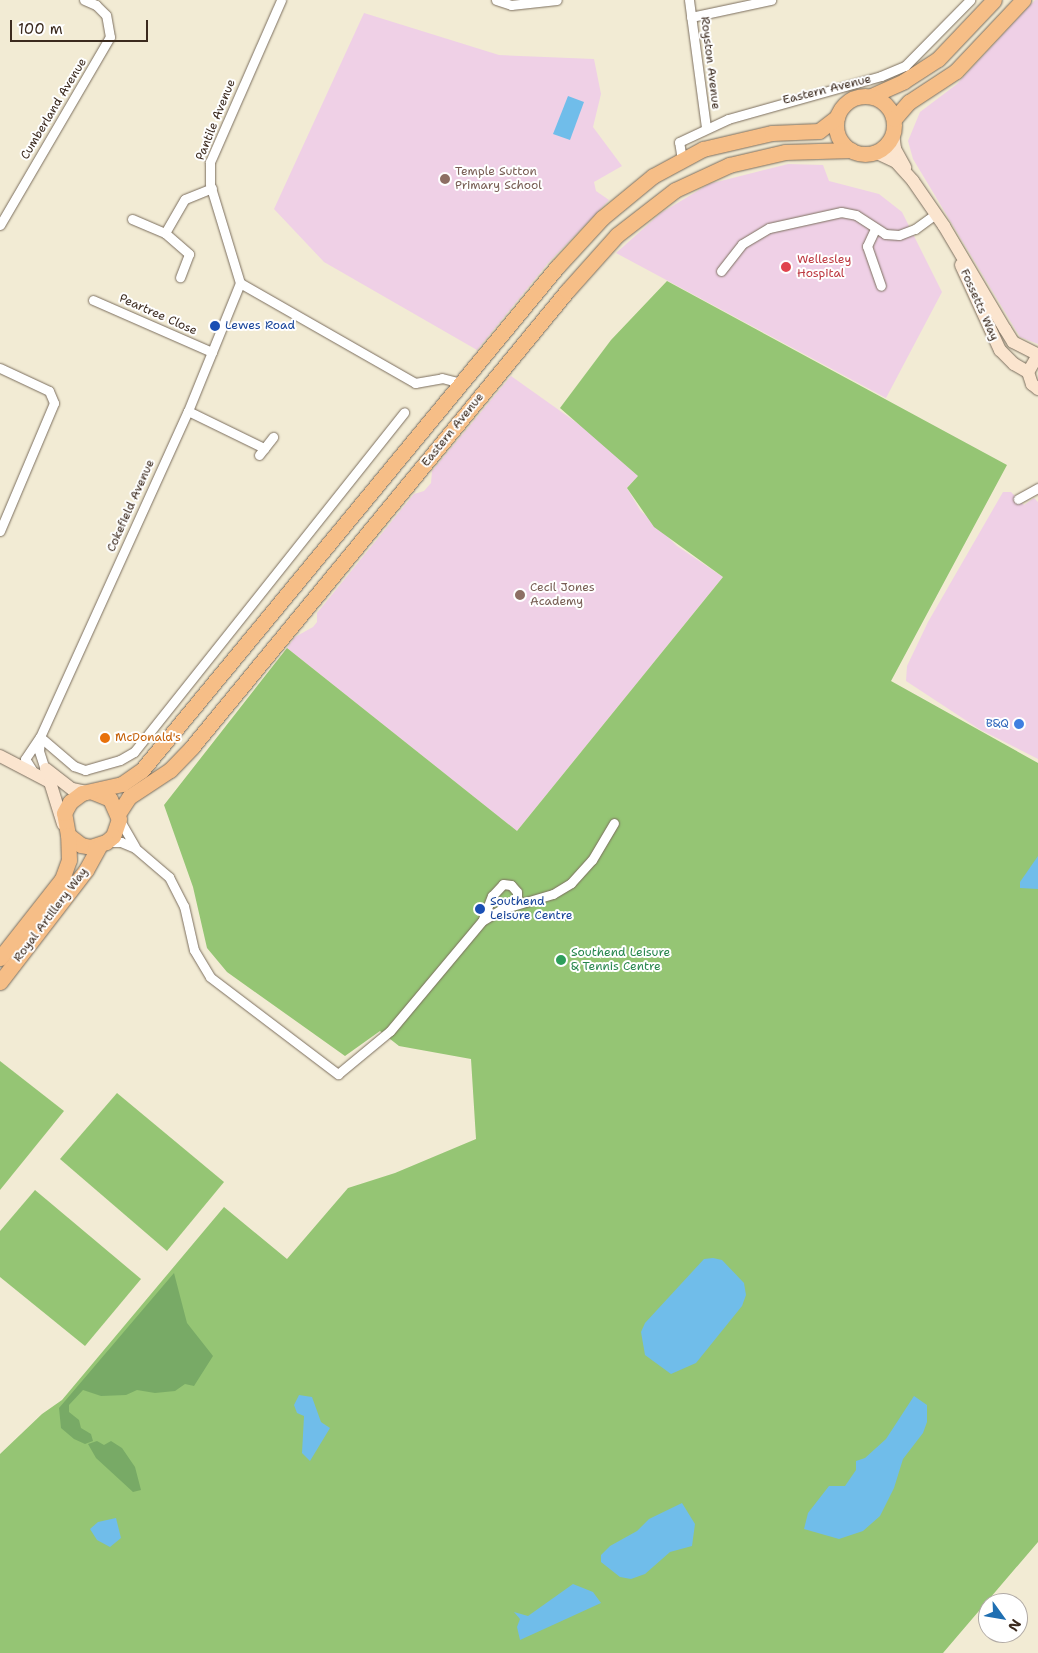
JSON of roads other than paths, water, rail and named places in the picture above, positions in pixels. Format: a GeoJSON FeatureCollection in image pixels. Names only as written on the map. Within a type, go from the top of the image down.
{"type":"FeatureCollection","features":[{"type":"Feature","properties":{"kind":"main road","name":"Eastern Avenue"},"geometry":{"type":"LineString","coordinates":[[66,831],[64,813],[70,802],[90,792],[122,784],[142,770],[588,232],[633,192],[682,160],[703,149],[742,138],[819,131],[837,117],[851,100],[871,96],[904,81],[938,59],[994,0]]}},
{"type":"Feature","properties":{"kind":"main road"},"geometry":{"type":"LineString","coordinates":[[874,152],[887,144],[893,127],[909,102],[956,71],[1023,0]]}},
{"type":"Feature","properties":{"kind":"main road","name":"Eastern Avenue"},"geometry":{"type":"LineString","coordinates":[[871,96],[884,102],[893,127]]}},
{"type":"Feature","properties":{"kind":"main road"},"geometry":{"type":"LineString","coordinates":[[837,117],[838,134],[851,150]]}},
{"type":"Feature","properties":{"kind":"main road","name":"Eastern Avenue"},"geometry":{"type":"LineString","coordinates":[[103,844],[113,836],[118,816],[129,798],[170,770],[192,747],[567,291],[617,236],[675,190],[729,165],[785,152],[851,150],[874,152]]}},
{"type":"Feature","properties":{"kind":"main road"},"geometry":{"type":"LineString","coordinates":[[90,792],[110,799],[118,816]]}},
{"type":"Feature","properties":{"kind":"main road"},"geometry":{"type":"LineString","coordinates":[[66,831],[81,845],[103,844]]}},
{"type":"Feature","properties":{"kind":"main road","name":"Royal Artillery Way"},"geometry":{"type":"LineString","coordinates":[[0,958],[64,874],[69,860],[66,831]]}},
{"type":"Feature","properties":{"kind":"main road","name":"Royal Artillery Way"},"geometry":{"type":"LineString","coordinates":[[0,982],[86,870],[103,844]]}},
{"type":"Feature","properties":{"kind":"street","name":"Cumberland Avenue"},"geometry":{"type":"LineString","coordinates":[[0,225],[107,44],[110,21],[96,5],[84,0]]}},
{"type":"Feature","properties":{"kind":"street","name":"Pantile Avenue"},"geometry":{"type":"LineString","coordinates":[[240,283],[212,188],[210,162],[281,0]]}},
{"type":"Feature","properties":{"kind":"street"},"geometry":{"type":"LineString","coordinates":[[496,0],[511,5],[557,0]]}},
{"type":"Feature","properties":{"kind":"street","name":"Royston Avenue"},"geometry":{"type":"LineString","coordinates":[[689,0],[706,128]]}},
{"type":"Feature","properties":{"kind":"street"},"geometry":{"type":"LineString","coordinates":[[691,17],[771,0]]}},
{"type":"Feature","properties":{"kind":"street","name":"Eastern Avenue"},"geometry":{"type":"LineString","coordinates":[[682,160],[679,142],[706,128],[746,112],[898,70],[921,53],[970,0]]}},
{"type":"Feature","properties":{"kind":"street","name":"Fossetts Way"},"geometry":{"type":"LineString","coordinates":[[893,127],[895,149],[913,181],[944,226],[1009,336],[1023,348],[1038,355],[1028,372]]}},
{"type":"Feature","properties":{"kind":"street","name":"Fossetts Way"},"geometry":{"type":"LineString","coordinates":[[874,152],[896,162],[913,181]]}},
{"type":"Feature","properties":{"kind":"street"},"geometry":{"type":"LineString","coordinates":[[165,233],[185,199],[212,188]]}},
{"type":"Feature","properties":{"kind":"street"},"geometry":{"type":"LineString","coordinates":[[721,271],[742,244],[769,228],[841,212],[856,215],[875,229],[893,235],[906,233],[936,214]]}},
{"type":"Feature","properties":{"kind":"street"},"geometry":{"type":"LineString","coordinates":[[132,219],[165,233],[190,255],[180,277]]}},
{"type":"Feature","properties":{"kind":"street","name":"Fossetts Way"},"geometry":{"type":"LineString","coordinates":[[944,226],[1000,350],[1014,364],[1028,372],[1032,384],[1038,389]]}},
{"type":"Feature","properties":{"kind":"street"},"geometry":{"type":"LineString","coordinates":[[875,229],[867,246],[881,286]]}},
{"type":"Feature","properties":{"kind":"street"},"geometry":{"type":"LineString","coordinates":[[240,283],[415,383],[442,378],[461,383]]}},
{"type":"Feature","properties":{"kind":"street","name":"Cokefield Avenue"},"geometry":{"type":"LineString","coordinates":[[25,759],[40,737],[188,411],[240,283]]}},
{"type":"Feature","properties":{"kind":"street","name":"Peartree Close"},"geometry":{"type":"LineString","coordinates":[[93,300],[212,352]]}},
{"type":"Feature","properties":{"kind":"street"},"geometry":{"type":"LineString","coordinates":[[0,368],[49,391],[53,410],[0,530]]}},
{"type":"Feature","properties":{"kind":"street"},"geometry":{"type":"LineString","coordinates":[[188,411],[262,451],[273,437]]}},
{"type":"Feature","properties":{"kind":"street"},"geometry":{"type":"LineString","coordinates":[[40,737],[74,766],[85,770],[120,760],[134,752],[404,412]]}},
{"type":"Feature","properties":{"kind":"street"},"geometry":{"type":"LineString","coordinates":[[1018,499],[1038,488]]}},
{"type":"Feature","properties":{"kind":"street"},"geometry":{"type":"LineString","coordinates":[[40,737],[39,751],[42,772]]}},
{"type":"Feature","properties":{"kind":"street"},"geometry":{"type":"LineString","coordinates":[[0,750],[25,759],[42,772],[72,789],[90,792]]}},
{"type":"Feature","properties":{"kind":"street"},"geometry":{"type":"LineString","coordinates":[[0,756],[42,772],[50,782],[66,831]]}},
{"type":"Feature","properties":{"kind":"street"},"geometry":{"type":"LineString","coordinates":[[118,816],[135,848]]}},
{"type":"Feature","properties":{"kind":"street"},"geometry":{"type":"LineString","coordinates":[[482,921],[511,906],[553,894],[571,883],[592,860],[614,823]]}},
{"type":"Feature","properties":{"kind":"street"},"geometry":{"type":"LineString","coordinates":[[103,844],[121,842],[135,848],[157,865],[175,885],[184,906],[194,950],[210,977],[338,1074],[390,1031],[482,921],[492,896],[503,884],[511,885],[517,892],[517,899],[511,906]]}},
{"type":"Feature","properties":{"kind":"water"},"geometry":{"type":"Polygon","coordinates":[[[568,96],[584,102],[570,140],[553,134],[568,96]]]}},
{"type":"Feature","properties":{"kind":"water"},"geometry":{"type":"Polygon","coordinates":[[[1038,856],[1038,889],[1020,888],[1020,882],[1038,856]]]}},
{"type":"Feature","properties":{"kind":"water"},"geometry":{"type":"Polygon","coordinates":[[[704,1259],[722,1260],[744,1283],[746,1295],[742,1306],[696,1363],[671,1374],[645,1355],[641,1332],[645,1323],[704,1259]]]}},
{"type":"Feature","properties":{"kind":"water"},"geometry":{"type":"Polygon","coordinates":[[[299,1395],[312,1397],[321,1422],[330,1428],[310,1461],[302,1453],[304,1416],[297,1413],[294,1405],[299,1395]]]}},
{"type":"Feature","properties":{"kind":"water"},"geometry":{"type":"Polygon","coordinates":[[[914,1396],[927,1405],[927,1422],[923,1433],[903,1459],[894,1488],[880,1516],[863,1531],[839,1539],[804,1529],[808,1513],[829,1486],[845,1486],[856,1470],[856,1461],[865,1458],[886,1439],[914,1396]]]}},
{"type":"Feature","properties":{"kind":"water"},"geometry":{"type":"Polygon","coordinates":[[[682,1503],[695,1524],[692,1546],[670,1552],[645,1574],[631,1579],[620,1577],[601,1562],[601,1555],[610,1546],[637,1531],[649,1519],[682,1503]]]}},
{"type":"Feature","properties":{"kind":"water"},"geometry":{"type":"Polygon","coordinates":[[[116,1518],[121,1538],[110,1547],[97,1540],[90,1529],[98,1522],[116,1518]]]}},
{"type":"Feature","properties":{"kind":"water"},"geometry":{"type":"Polygon","coordinates":[[[573,1584],[593,1592],[601,1603],[520,1640],[517,1627],[520,1619],[514,1612],[528,1616],[573,1584]]]}},
{"type":"Feature","properties":{"kind":"place","name":"Temple Sutton Primary School"},"geometry":{"type":"Point","coordinates":[445,179]}},
{"type":"Feature","properties":{"kind":"place","name":"Wellesley Hospital"},"geometry":{"type":"Point","coordinates":[786,267]}},
{"type":"Feature","properties":{"kind":"place","name":"Lewes Road"},"geometry":{"type":"Point","coordinates":[215,326]}},
{"type":"Feature","properties":{"kind":"place","name":"Cecil Jones Academy"},"geometry":{"type":"Point","coordinates":[520,595]}},
{"type":"Feature","properties":{"kind":"place","name":"B&Q"},"geometry":{"type":"Point","coordinates":[1019,724]}},
{"type":"Feature","properties":{"kind":"place","name":"McDonald's"},"geometry":{"type":"Point","coordinates":[105,738]}},
{"type":"Feature","properties":{"kind":"place","name":"Southend Leisure Centre"},"geometry":{"type":"Point","coordinates":[480,909]}},
{"type":"Feature","properties":{"kind":"place","name":"Southend Leisure & Tennis Centre"},"geometry":{"type":"Point","coordinates":[561,960]}}]}
